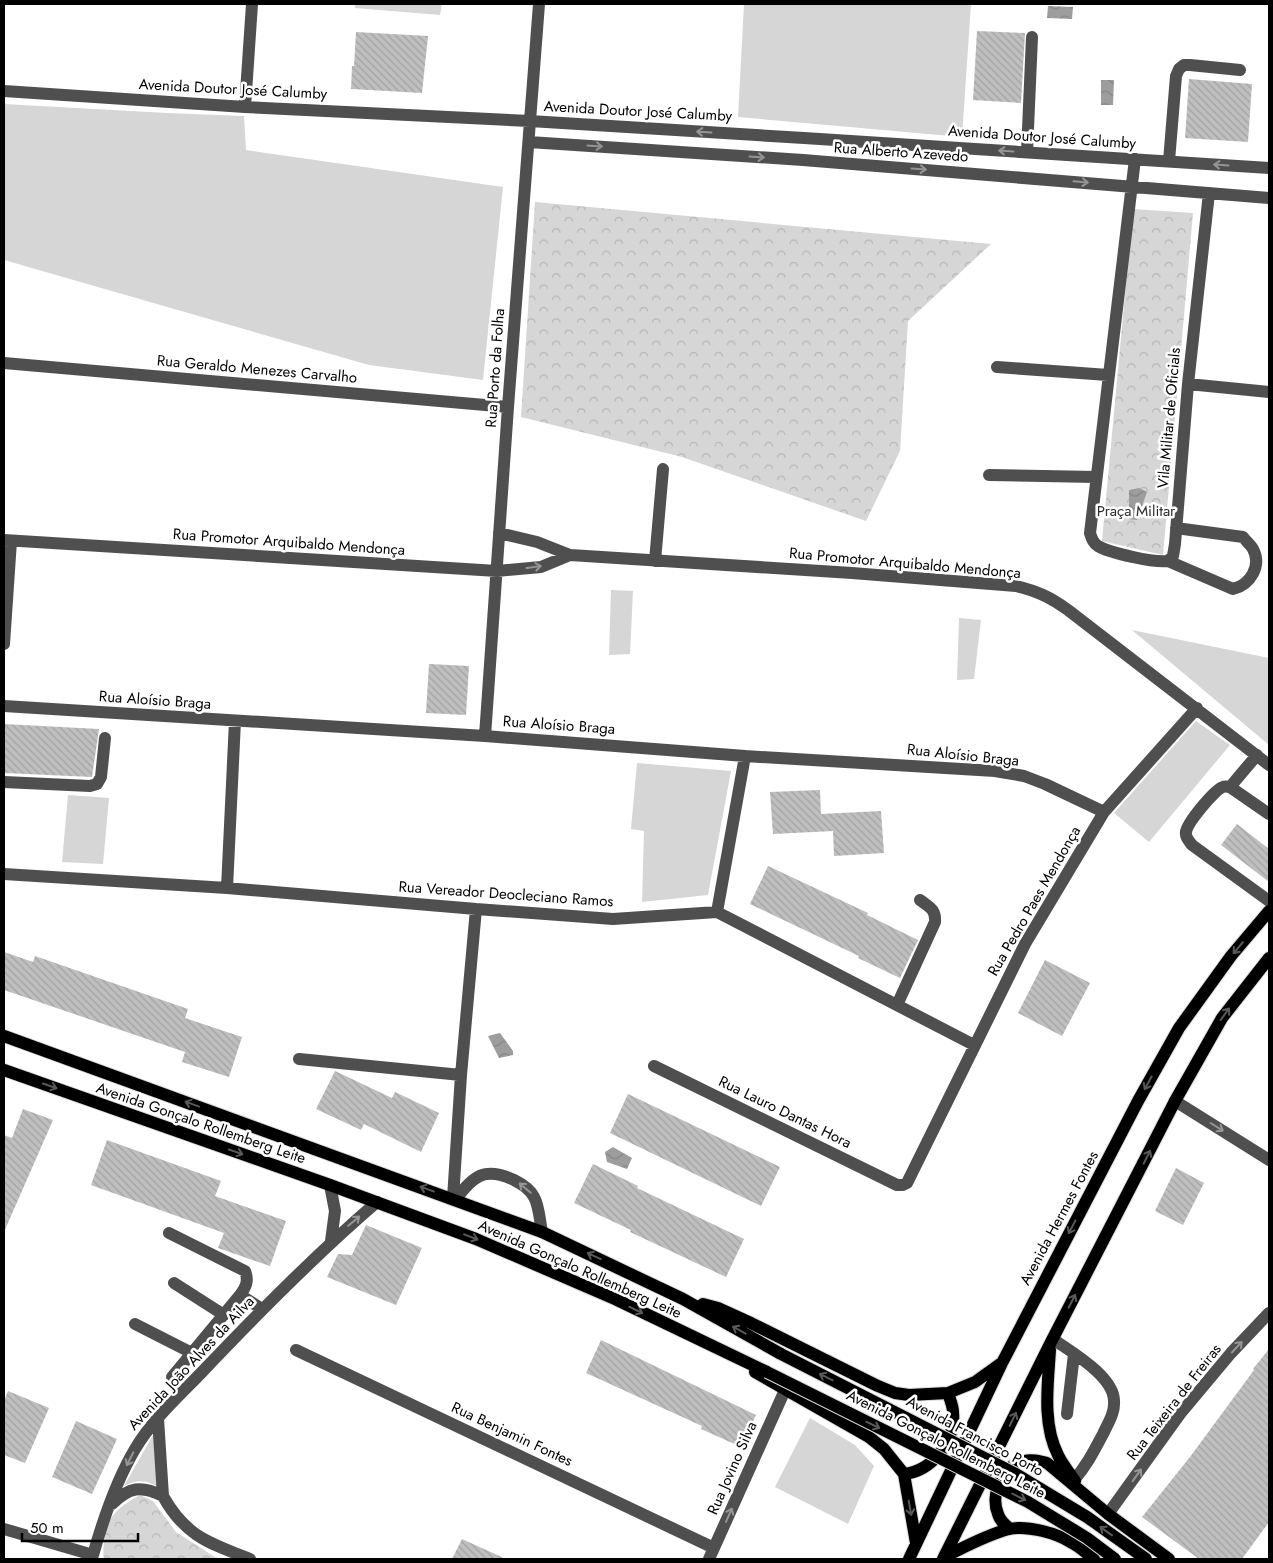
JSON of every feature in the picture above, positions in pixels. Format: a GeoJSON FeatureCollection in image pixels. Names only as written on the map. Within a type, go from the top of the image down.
{"type":"FeatureCollection","features":[{"type":"Feature","properties":{"kind":"main road","name":"Avenida Hermes Fontes"},"geometry":{"type":"LineString","coordinates":[[909,1559],[1002,1363],[1138,1101],[1179,1028],[1231,956],[1269,911]]}},
{"type":"Feature","properties":{"kind":"main road"},"geometry":{"type":"LineString","coordinates":[[944,1558],[1175,1101],[1222,1018],[1269,958]]}},
{"type":"Feature","properties":{"kind":"main road","name":"Avenida Gonçalo Rollemberg Leite"},"geometry":{"type":"LineString","coordinates":[[4,1036],[542,1232],[683,1299],[781,1354]]}},
{"type":"Feature","properties":{"kind":"main road","name":"Avenida Gonçalo Rollemberg Leite"},"geometry":{"type":"LineString","coordinates":[[4,1070],[330,1185],[476,1239],[615,1299],[767,1372],[1028,1502],[1087,1538],[1115,1559]]}},
{"type":"Feature","properties":{"kind":"main road"},"geometry":{"type":"LineString","coordinates":[[683,1299],[718,1308],[895,1393],[909,1395],[948,1393],[975,1382],[1002,1363]]}},
{"type":"Feature","properties":{"kind":"main road"},"geometry":{"type":"LineString","coordinates":[[704,1342],[869,1437],[884,1449],[904,1474],[916,1543]]}},
{"type":"Feature","properties":{"kind":"main road"},"geometry":{"type":"LineString","coordinates":[[1052,1342],[1048,1395],[1049,1428],[1057,1454],[1082,1491]]}},
{"type":"Feature","properties":{"kind":"main road","name":"Avenida Francisco Porto"},"geometry":{"type":"LineString","coordinates":[[781,1354],[1014,1473],[1074,1508],[1146,1559]]}},
{"type":"Feature","properties":{"kind":"main road"},"geometry":{"type":"LineString","coordinates":[[904,1474],[918,1472],[925,1468],[945,1445],[953,1418],[948,1393]]}},
{"type":"Feature","properties":{"kind":"main road"},"geometry":{"type":"LineString","coordinates":[[1010,1529],[1002,1522],[996,1505],[996,1493],[1002,1477],[1010,1467],[1023,1461],[1036,1460],[1047,1463],[1108,1514],[1169,1559]]}},
{"type":"Feature","properties":{"kind":"main road"},"geometry":{"type":"LineString","coordinates":[[944,1558],[978,1540],[1010,1529],[1037,1530],[1054,1534],[1072,1543],[1094,1559]]}},
{"type":"Feature","properties":{"kind":"street"},"geometry":{"type":"LineString","coordinates":[[245,107],[252,4]]}},
{"type":"Feature","properties":{"kind":"street","name":"Rua Porto da Folha"},"geometry":{"type":"LineString","coordinates":[[485,736],[538,4]]}},
{"type":"Feature","properties":{"kind":"street"},"geometry":{"type":"LineString","coordinates":[[1027,152],[1032,37]]}},
{"type":"Feature","properties":{"kind":"street"},"geometry":{"type":"LineString","coordinates":[[1169,161],[1176,76],[1179,69],[1184,65],[1190,65],[1240,70]]}},
{"type":"Feature","properties":{"kind":"street","name":"Avenida Doutor José Calumby"},"geometry":{"type":"LineString","coordinates":[[4,91],[245,107],[530,121],[1269,168]]}},
{"type":"Feature","properties":{"kind":"street"},"geometry":{"type":"LineString","coordinates":[[571,144],[573,124]]}},
{"type":"Feature","properties":{"kind":"street"},"geometry":{"type":"LineString","coordinates":[[803,160],[804,138]]}},
{"type":"Feature","properties":{"kind":"street","name":"Rua Alberto Azevedo"},"geometry":{"type":"LineString","coordinates":[[529,142],[803,160],[1269,198]]}},
{"type":"Feature","properties":{"kind":"street"},"geometry":{"type":"LineString","coordinates":[[1135,159],[1090,534],[1092,541],[1104,549],[1158,562],[1168,561],[1233,589],[1242,587],[1250,580],[1256,565],[1254,550],[1243,537],[1176,528]]}},
{"type":"Feature","properties":{"kind":"street","name":"Vila Militar de Oficials"},"geometry":{"type":"LineString","coordinates":[[1168,561],[1172,556],[1176,528],[1188,384],[1209,193]]}},
{"type":"Feature","properties":{"kind":"street","name":"Rua Geraldo Menezes Carvalho"},"geometry":{"type":"LineString","coordinates":[[4,362],[508,407]]}},
{"type":"Feature","properties":{"kind":"street"},"geometry":{"type":"LineString","coordinates":[[997,367],[1108,375]]}},
{"type":"Feature","properties":{"kind":"street"},"geometry":{"type":"LineString","coordinates":[[1188,384],[1269,392]]}},
{"type":"Feature","properties":{"kind":"street"},"geometry":{"type":"LineString","coordinates":[[655,561],[663,469]]}},
{"type":"Feature","properties":{"kind":"street"},"geometry":{"type":"LineString","coordinates":[[989,475],[1096,477]]}},
{"type":"Feature","properties":{"kind":"street","name":"Rua Promotor Arquibaldo Mendonça"},"geometry":{"type":"LineString","coordinates":[[499,533],[537,542],[570,555],[852,573],[1016,586],[1035,591],[1051,598],[1269,765]]}},
{"type":"Feature","properties":{"kind":"street"},"geometry":{"type":"LineString","coordinates":[[4,644],[7,540]]}},
{"type":"Feature","properties":{"kind":"street","name":"Rua Promotor Arquibaldo Mendonça"},"geometry":{"type":"LineString","coordinates":[[7,540],[497,571],[541,567],[570,555]]}},
{"type":"Feature","properties":{"kind":"street","name":"Rua Aloísio Braga"},"geometry":{"type":"LineString","coordinates":[[4,706],[485,736],[745,756],[995,772],[1024,776],[1104,812]]}},
{"type":"Feature","properties":{"kind":"street","name":"Rua Pedro Paes Mendonça"},"geometry":{"type":"LineString","coordinates":[[903,1185],[907,1183],[1025,944],[1104,812],[1197,708]]}},
{"type":"Feature","properties":{"kind":"street"},"geometry":{"type":"LineString","coordinates":[[227,888],[234,721]]}},
{"type":"Feature","properties":{"kind":"street"},"geometry":{"type":"LineString","coordinates":[[4,782],[90,786],[98,784],[101,777],[105,738]]}},
{"type":"Feature","properties":{"kind":"street"},"geometry":{"type":"LineString","coordinates":[[745,756],[717,912],[974,1045]]}},
{"type":"Feature","properties":{"kind":"street"},"geometry":{"type":"LineString","coordinates":[[1230,787],[1257,756]]}},
{"type":"Feature","properties":{"kind":"street"},"geometry":{"type":"LineString","coordinates":[[1269,814],[1230,787],[1224,786],[1217,790],[1189,823],[1186,831],[1187,838],[1192,845],[1269,901]]}},
{"type":"Feature","properties":{"kind":"street","name":"Rua Vereador Deocleciano Ramos"},"geometry":{"type":"LineString","coordinates":[[4,874],[227,888],[476,910],[613,919],[717,912]]}},
{"type":"Feature","properties":{"kind":"street"},"geometry":{"type":"LineString","coordinates":[[897,1005],[935,922],[936,915],[933,910],[920,900]]}},
{"type":"Feature","properties":{"kind":"street"},"geometry":{"type":"LineString","coordinates":[[454,1199],[461,1075],[476,910]]}},
{"type":"Feature","properties":{"kind":"street"},"geometry":{"type":"LineString","coordinates":[[299,1059],[461,1075]]}},
{"type":"Feature","properties":{"kind":"street","name":"Rua Lauro Dantas Hora"},"geometry":{"type":"LineString","coordinates":[[654,1066],[898,1185],[903,1185]]}},
{"type":"Feature","properties":{"kind":"street"},"geometry":{"type":"LineString","coordinates":[[1175,1101],[1269,1160]]}},
{"type":"Feature","properties":{"kind":"street"},"geometry":{"type":"LineString","coordinates":[[454,1199],[468,1183],[484,1174],[503,1175],[524,1186],[535,1198],[542,1232]]}},
{"type":"Feature","properties":{"kind":"street"},"geometry":{"type":"LineString","coordinates":[[330,1185],[335,1211],[331,1240]]}},
{"type":"Feature","properties":{"kind":"street","name":"Avenida João Alves da Ailva"},"geometry":{"type":"LineString","coordinates":[[94,1557],[109,1507],[136,1448],[158,1419],[262,1309],[331,1240],[377,1202]]}},
{"type":"Feature","properties":{"kind":"street"},"geometry":{"type":"LineString","coordinates":[[169,1232],[245,1271],[248,1278],[246,1286],[240,1295],[172,1377]]}},
{"type":"Feature","properties":{"kind":"street"},"geometry":{"type":"LineString","coordinates":[[174,1283],[224,1315]]}},
{"type":"Feature","properties":{"kind":"street"},"geometry":{"type":"LineString","coordinates":[[240,1295],[262,1309]]}},
{"type":"Feature","properties":{"kind":"street","name":"Rua Teixeira de Freiras"},"geometry":{"type":"LineString","coordinates":[[1108,1514],[1180,1414],[1231,1353],[1269,1313]]}},
{"type":"Feature","properties":{"kind":"street"},"geometry":{"type":"LineString","coordinates":[[135,1324],[192,1353]]}},
{"type":"Feature","properties":{"kind":"street"},"geometry":{"type":"LineString","coordinates":[[1052,1342],[1074,1354],[1106,1380],[1114,1400],[1110,1422],[1092,1456],[1074,1480]]}},
{"type":"Feature","properties":{"kind":"street","name":"Rua Benjamin Fontes"},"geometry":{"type":"LineString","coordinates":[[296,1350],[712,1554]]}},
{"type":"Feature","properties":{"kind":"street"},"geometry":{"type":"LineString","coordinates":[[1067,1414],[1074,1354]]}},
{"type":"Feature","properties":{"kind":"street","name":"Rua Jovino Silva"},"geometry":{"type":"LineString","coordinates":[[712,1554],[785,1390]]}},
{"type":"Feature","properties":{"kind":"street"},"geometry":{"type":"LineString","coordinates":[[158,1419],[163,1496],[181,1524],[196,1536],[250,1559]]}},
{"type":"Feature","properties":{"kind":"street"},"geometry":{"type":"LineString","coordinates":[[109,1507],[119,1497],[133,1489],[143,1489],[163,1496]]}},
{"type":"Feature","properties":{"kind":"street"},"geometry":{"type":"LineString","coordinates":[[4,1529],[94,1557]]}},
{"type":"Feature","properties":{"kind":"green space"},"geometry":{"type":"Polygon","coordinates":[[[355,4],[442,4],[440,15],[355,8],[355,4]]]}},
{"type":"Feature","properties":{"kind":"green space"},"geometry":{"type":"Polygon","coordinates":[[[744,4],[971,4],[962,137],[738,117],[744,4]]]}},
{"type":"Feature","properties":{"kind":"green space"},"geometry":{"type":"Polygon","coordinates":[[[4,104],[244,116],[246,150],[503,187],[483,380],[369,365],[4,260],[4,104]]]}},
{"type":"Feature","properties":{"kind":"green space"},"geometry":{"type":"Polygon","coordinates":[[[535,202],[991,244],[908,321],[900,451],[866,521],[682,457],[521,417],[535,202]]]}},
{"type":"Feature","properties":{"kind":"green space","name":"Praça Militar"},"geometry":{"type":"Polygon","coordinates":[[[1133,209],[1193,213],[1163,555],[1102,541],[1133,209]]]}},
{"type":"Feature","properties":{"kind":"green space"},"geometry":{"type":"Polygon","coordinates":[[[611,590],[633,591],[630,654],[609,655],[611,590]]]}},
{"type":"Feature","properties":{"kind":"green space"},"geometry":{"type":"Polygon","coordinates":[[[959,618],[981,620],[974,679],[957,680],[959,618]]]}},
{"type":"Feature","properties":{"kind":"green space"},"geometry":{"type":"Polygon","coordinates":[[[1132,630],[1269,658],[1269,745],[1132,630]]]}},
{"type":"Feature","properties":{"kind":"green space"},"geometry":{"type":"Polygon","coordinates":[[[1196,721],[1230,745],[1149,842],[1114,813],[1196,721]]]}},
{"type":"Feature","properties":{"kind":"green space"},"geometry":{"type":"Polygon","coordinates":[[[637,763],[731,771],[708,895],[642,902],[644,831],[631,829],[637,763]]]}},
{"type":"Feature","properties":{"kind":"green space"},"geometry":{"type":"Polygon","coordinates":[[[68,795],[109,798],[103,864],[62,862],[68,795]]]}},
{"type":"Feature","properties":{"kind":"green space"},"geometry":{"type":"Polygon","coordinates":[[[810,1418],[855,1445],[874,1466],[848,1524],[775,1487],[810,1418]]]}},
{"type":"Feature","properties":{"kind":"green space"},"geometry":{"type":"Polygon","coordinates":[[[153,1435],[158,1487],[141,1481],[124,1486],[153,1435]]]}},
{"type":"Feature","properties":{"kind":"green space"},"geometry":{"type":"Polygon","coordinates":[[[140,1495],[153,1501],[176,1532],[221,1559],[104,1559],[105,1534],[110,1520],[125,1504],[140,1495]]]}},
{"type":"Feature","properties":{"kind":"water"},"geometry":{"type":"Polygon","coordinates":[[[1048,6],[1073,7],[1072,19],[1047,18],[1048,6]]]}},
{"type":"Feature","properties":{"kind":"water"},"geometry":{"type":"Polygon","coordinates":[[[1101,80],[1114,80],[1113,105],[1101,105],[1101,80]]]}},
{"type":"Feature","properties":{"kind":"water"},"geometry":{"type":"Polygon","coordinates":[[[1139,488],[1147,492],[1137,520],[1129,519],[1129,490],[1139,488]]]}},
{"type":"Feature","properties":{"kind":"water"},"geometry":{"type":"Polygon","coordinates":[[[500,1033],[513,1051],[513,1055],[499,1058],[488,1036],[500,1033]]]}},
{"type":"Feature","properties":{"kind":"water"},"geometry":{"type":"Polygon","coordinates":[[[613,1147],[632,1158],[627,1169],[607,1162],[605,1152],[613,1147]]]}},
{"type":"Feature","properties":{"kind":"building"},"geometry":{"type":"Polygon","coordinates":[[[977,31],[1025,33],[1021,103],[973,100],[977,31]]]}},
{"type":"Feature","properties":{"kind":"building"},"geometry":{"type":"Polygon","coordinates":[[[356,32],[428,36],[422,93],[351,89],[356,32]]]}},
{"type":"Feature","properties":{"kind":"building"},"geometry":{"type":"Polygon","coordinates":[[[1189,79],[1252,84],[1248,142],[1185,138],[1189,79]]]}},
{"type":"Feature","properties":{"kind":"building"},"geometry":{"type":"Polygon","coordinates":[[[429,664],[469,666],[466,715],[426,713],[429,664]]]}},
{"type":"Feature","properties":{"kind":"building"},"geometry":{"type":"Polygon","coordinates":[[[4,724],[99,729],[92,777],[4,773],[4,724]]]}},
{"type":"Feature","properties":{"kind":"building"},"geometry":{"type":"Polygon","coordinates":[[[820,790],[821,814],[881,811],[884,853],[834,856],[833,831],[773,834],[770,792],[820,790]]]}},
{"type":"Feature","properties":{"kind":"building"},"geometry":{"type":"Polygon","coordinates":[[[1237,824],[1269,849],[1269,882],[1221,845],[1237,824]]]}},
{"type":"Feature","properties":{"kind":"building"},"geometry":{"type":"Polygon","coordinates":[[[768,866],[868,913],[867,915],[918,940],[900,978],[858,958],[859,956],[750,904],[768,866]]]}},
{"type":"Feature","properties":{"kind":"building"},"geometry":{"type":"Polygon","coordinates":[[[4,952],[33,962],[35,956],[188,1009],[185,1018],[242,1037],[229,1077],[182,1062],[185,1052],[4,990],[4,952]]]}},
{"type":"Feature","properties":{"kind":"building"},"geometry":{"type":"Polygon","coordinates":[[[1045,960],[1090,983],[1062,1036],[1018,1013],[1045,960]]]}},
{"type":"Feature","properties":{"kind":"building"},"geometry":{"type":"Polygon","coordinates":[[[335,1071],[392,1098],[395,1092],[439,1113],[421,1152],[364,1124],[361,1130],[316,1109],[335,1071]]]}},
{"type":"Feature","properties":{"kind":"building"},"geometry":{"type":"Polygon","coordinates":[[[628,1094],[780,1167],[761,1206],[610,1133],[628,1094]]]}},
{"type":"Feature","properties":{"kind":"building"},"geometry":{"type":"Polygon","coordinates":[[[23,1109],[53,1120],[4,1232],[4,1135],[12,1138],[23,1109]]]}},
{"type":"Feature","properties":{"kind":"building"},"geometry":{"type":"Polygon","coordinates":[[[107,1140],[221,1181],[215,1196],[286,1221],[270,1266],[218,1248],[224,1233],[91,1185],[107,1140]]]}},
{"type":"Feature","properties":{"kind":"building"},"geometry":{"type":"Polygon","coordinates":[[[593,1164],[638,1186],[637,1188],[744,1239],[726,1277],[630,1232],[631,1230],[574,1203],[593,1164]]]}},
{"type":"Feature","properties":{"kind":"building"},"geometry":{"type":"Polygon","coordinates":[[[1176,1168],[1204,1183],[1183,1225],[1155,1211],[1176,1168]]]}},
{"type":"Feature","properties":{"kind":"building"},"geometry":{"type":"Polygon","coordinates":[[[366,1225],[422,1248],[396,1305],[327,1277],[338,1254],[352,1255],[366,1225]]]}},
{"type":"Feature","properties":{"kind":"building"},"geometry":{"type":"Polygon","coordinates":[[[601,1340],[756,1415],[741,1447],[701,1429],[702,1426],[586,1373],[601,1340]]]}},
{"type":"Feature","properties":{"kind":"building"},"geometry":{"type":"Polygon","coordinates":[[[1269,1349],[1269,1522],[1242,1559],[1199,1559],[1142,1517],[1190,1457],[1269,1349]]]}},
{"type":"Feature","properties":{"kind":"building"},"geometry":{"type":"Polygon","coordinates":[[[8,1391],[49,1408],[25,1463],[4,1455],[4,1401],[8,1391]]]}},
{"type":"Feature","properties":{"kind":"building"},"geometry":{"type":"Polygon","coordinates":[[[76,1421],[117,1439],[92,1494],[52,1477],[76,1421]]]}},
{"type":"Feature","properties":{"kind":"building"},"geometry":{"type":"Polygon","coordinates":[[[462,1539],[506,1559],[452,1559],[462,1539]]]}}]}
